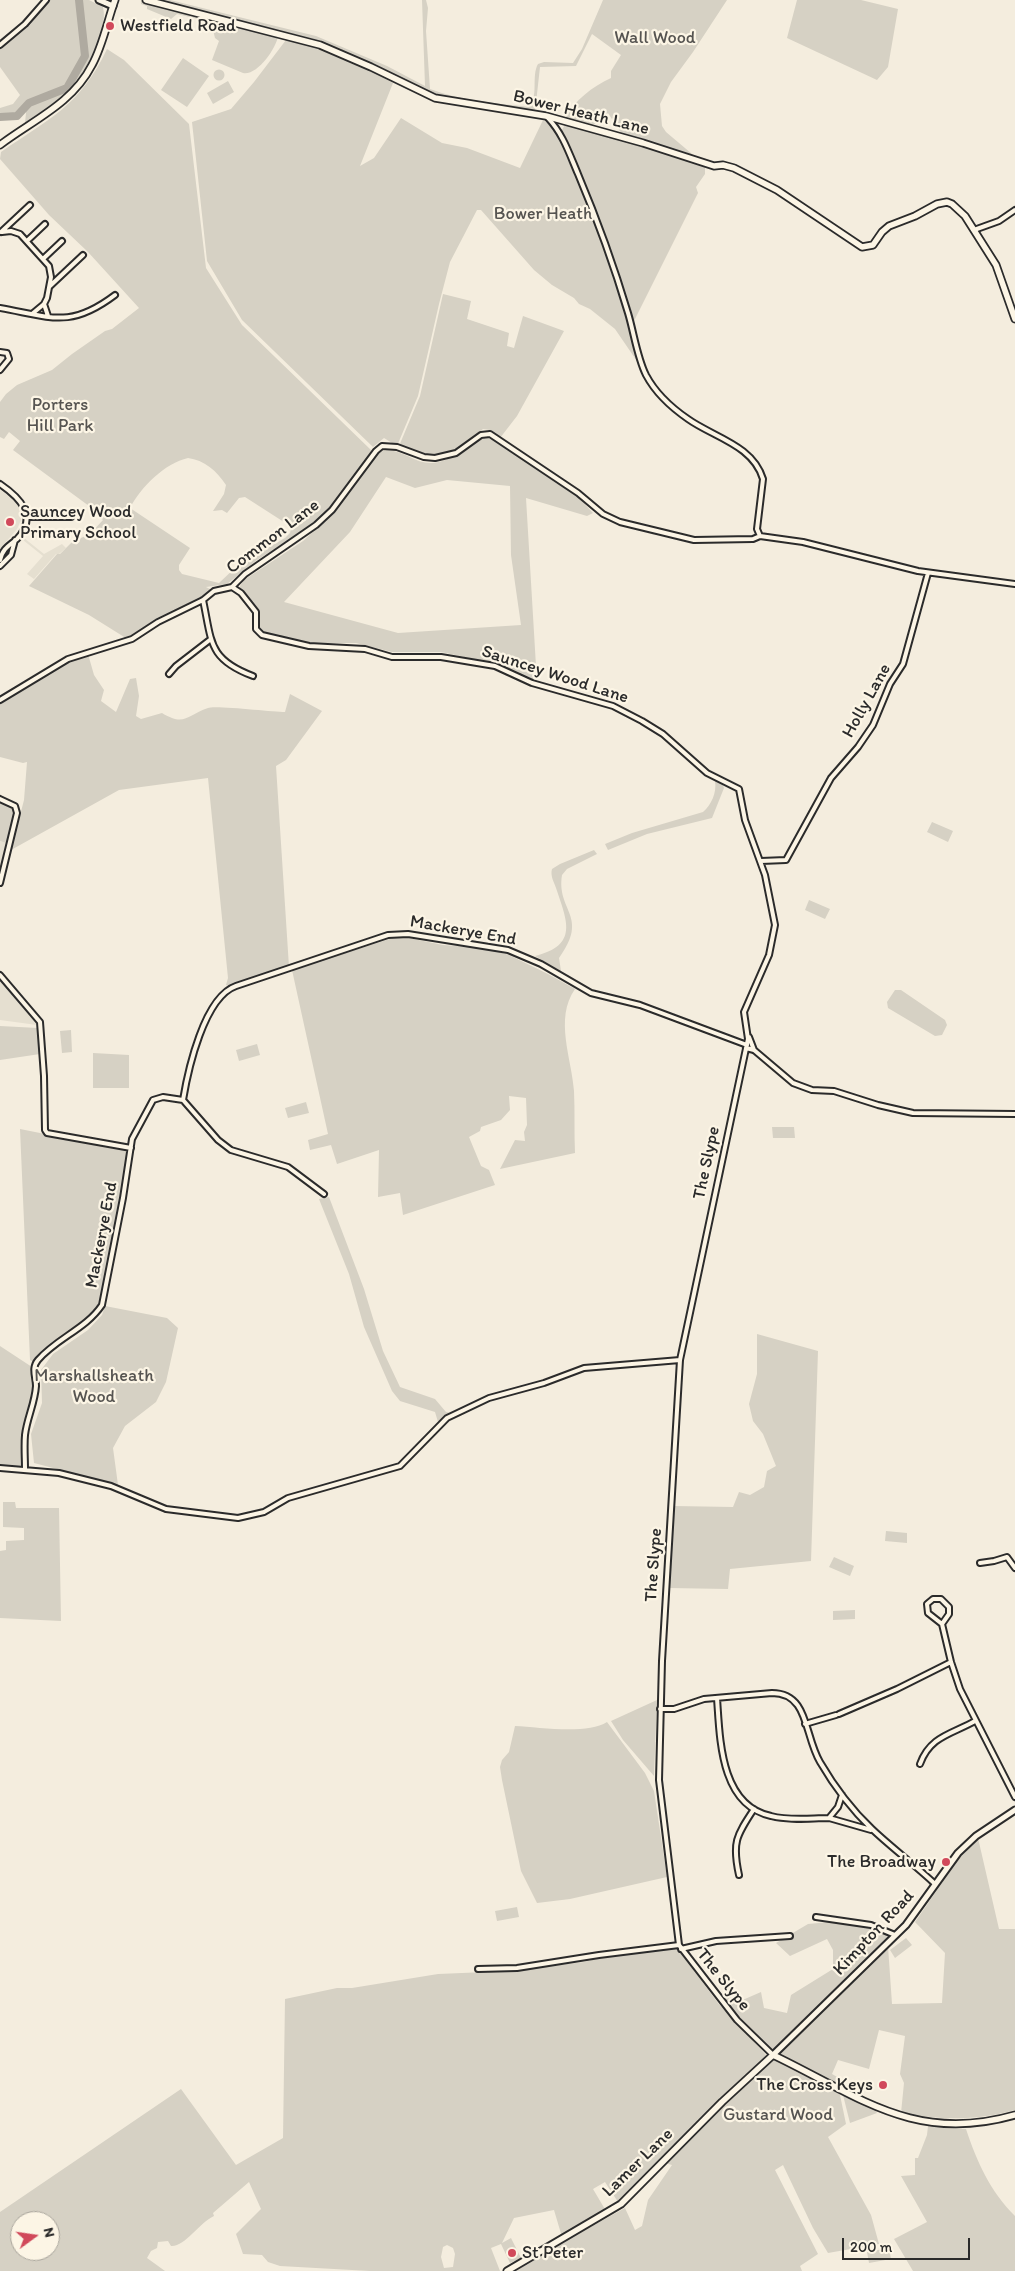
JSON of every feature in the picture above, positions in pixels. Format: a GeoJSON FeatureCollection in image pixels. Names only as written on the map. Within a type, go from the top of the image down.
{"type":"FeatureCollection","features":[{"type":"Feature","properties":{"kind":"main road","name":"Bower Heath Lane"},"geometry":{"type":"LineString","coordinates":[[146,0],[320,45],[435,98],[546,116],[643,143],[714,166],[723,165],[734,168],[794,199],[862,248],[873,244],[882,232],[890,226],[947,202],[958,208],[974,230]]}},
{"type":"Feature","properties":{"kind":"main road"},"geometry":{"type":"LineString","coordinates":[[1,142],[53,110],[76,88],[92,64],[114,3]]}},
{"type":"Feature","properties":{"kind":"main road"},"geometry":{"type":"LineString","coordinates":[[974,230],[996,265],[1015,319]]}},
{"type":"Feature","properties":{"kind":"main road"},"geometry":{"type":"LineString","coordinates":[[773,2055],[879,2109],[904,2117],[939,2124],[962,2124],[1015,2115]]}},
{"type":"Feature","properties":{"kind":"main road","name":"Lamer Lane"},"geometry":{"type":"LineString","coordinates":[[507,2271],[621,2204],[722,2102],[773,2055]]}},
{"type":"Feature","properties":{"kind":"street"},"geometry":{"type":"LineString","coordinates":[[0,45],[25,24],[46,0]]}},
{"type":"Feature","properties":{"kind":"street"},"geometry":{"type":"LineString","coordinates":[[99,0],[114,3]]}},
{"type":"Feature","properties":{"kind":"street"},"geometry":{"type":"LineString","coordinates":[[546,116],[564,139],[608,251],[646,374],[667,402],[688,419],[729,441],[751,459],[760,471],[763,479],[757,529],[760,536],[803,542],[844,551],[883,563],[928,573],[1015,584]]}},
{"type":"Feature","properties":{"kind":"street"},"geometry":{"type":"LineString","coordinates":[[557,128],[561,121]]}},
{"type":"Feature","properties":{"kind":"street"},"geometry":{"type":"LineString","coordinates":[[1,232],[30,205]]}},
{"type":"Feature","properties":{"kind":"street"},"geometry":{"type":"LineString","coordinates":[[974,230],[999,221],[1015,210]]}},
{"type":"Feature","properties":{"kind":"street"},"geometry":{"type":"LineString","coordinates":[[11,223],[13,232]]}},
{"type":"Feature","properties":{"kind":"street"},"geometry":{"type":"LineString","coordinates":[[27,240],[45,224]]}},
{"type":"Feature","properties":{"kind":"street"},"geometry":{"type":"LineString","coordinates":[[1,232],[13,232],[27,240],[49,266],[51,277],[44,304],[32,314]]}},
{"type":"Feature","properties":{"kind":"street"},"geometry":{"type":"LineString","coordinates":[[44,258],[62,241]]}},
{"type":"Feature","properties":{"kind":"street"},"geometry":{"type":"LineString","coordinates":[[49,287],[83,255]]}},
{"type":"Feature","properties":{"kind":"street"},"geometry":{"type":"LineString","coordinates":[[51,277],[57,280]]}},
{"type":"Feature","properties":{"kind":"street"},"geometry":{"type":"LineString","coordinates":[[0,308],[68,318],[93,310],[115,295]]}},
{"type":"Feature","properties":{"kind":"street"},"geometry":{"type":"LineString","coordinates":[[44,304],[48,316]]}},
{"type":"Feature","properties":{"kind":"street"},"geometry":{"type":"LineString","coordinates":[[0,352],[7,353],[9,359],[0,370]]}},
{"type":"Feature","properties":{"kind":"street","name":"Common Lane"},"geometry":{"type":"LineString","coordinates":[[0,700],[68,659],[132,639],[158,622],[203,600],[214,591],[232,587],[245,574],[321,520],[338,503],[376,451],[382,446],[398,447],[424,457],[435,458],[456,453],[464,449],[474,439],[485,433],[490,434],[578,493],[603,514],[620,522],[694,540],[753,539],[760,536]]}},
{"type":"Feature","properties":{"kind":"street"},"geometry":{"type":"LineString","coordinates":[[0,484],[20,500],[26,517],[24,527],[15,540],[3,550],[0,560]]}},
{"type":"Feature","properties":{"kind":"street"},"geometry":{"type":"LineString","coordinates":[[26,517],[71,517]]}},
{"type":"Feature","properties":{"kind":"street"},"geometry":{"type":"LineString","coordinates":[[0,566],[11,555],[15,540]]}},
{"type":"Feature","properties":{"kind":"street"},"geometry":{"type":"LineString","coordinates":[[3,550],[11,555]]}},
{"type":"Feature","properties":{"kind":"street","name":"Holly Lane"},"geometry":{"type":"LineString","coordinates":[[761,861],[786,860],[831,778],[858,747],[873,725],[892,681],[903,664],[928,573]]}},
{"type":"Feature","properties":{"kind":"street","name":"Sauncey Wood Lane"},"geometry":{"type":"LineString","coordinates":[[232,587],[241,593],[256,612],[256,629],[262,636],[309,646],[366,649],[392,657],[441,657],[495,666],[532,683],[613,706],[663,734],[707,773],[739,789],[745,820],[761,861],[775,926],[769,955],[744,1012],[749,1037],[754,1050]]}},
{"type":"Feature","properties":{"kind":"street"},"geometry":{"type":"LineString","coordinates":[[203,600],[211,639],[216,653],[226,664],[253,676]]}},
{"type":"Feature","properties":{"kind":"street"},"geometry":{"type":"LineString","coordinates":[[169,674],[176,666],[211,639]]}},
{"type":"Feature","properties":{"kind":"street"},"geometry":{"type":"LineString","coordinates":[[0,799],[15,806],[17,813],[0,883]]}},
{"type":"Feature","properties":{"kind":"street","name":"Mackerye End"},"geometry":{"type":"LineString","coordinates":[[25,1469],[25,1434],[35,1399],[34,1367],[36,1362],[47,1351],[92,1318],[102,1305],[131,1148],[136,1131],[152,1100],[163,1097],[183,1100],[198,1037],[222,993],[236,986],[396,934],[508,950],[541,964],[591,993],[632,1002],[754,1050]]}},
{"type":"Feature","properties":{"kind":"street"},"geometry":{"type":"LineString","coordinates":[[0,975],[40,1022],[45,1130],[47,1133],[131,1148]]}},
{"type":"Feature","properties":{"kind":"street","name":"Sauncey Wood Lane"},"geometry":{"type":"LineString","coordinates":[[746,1047],[749,1037]]}},
{"type":"Feature","properties":{"kind":"street","name":"The Slype"},"geometry":{"type":"LineString","coordinates":[[746,1047],[680,1360],[660,1709],[659,1780],[680,1947],[737,2020],[773,2055]]}},
{"type":"Feature","properties":{"kind":"street"},"geometry":{"type":"LineString","coordinates":[[754,1050],[793,1083],[812,1090],[834,1091],[878,1105],[914,1113],[1015,1114]]}},
{"type":"Feature","properties":{"kind":"street"},"geometry":{"type":"LineString","coordinates":[[183,1100],[218,1140],[231,1150],[288,1167],[324,1194]]}},
{"type":"Feature","properties":{"kind":"street"},"geometry":{"type":"LineString","coordinates":[[0,1468],[59,1472],[92,1480],[166,1509],[238,1518],[264,1512],[288,1498],[400,1466],[447,1418],[489,1398],[544,1383],[584,1368],[680,1360]]}},
{"type":"Feature","properties":{"kind":"street"},"geometry":{"type":"LineString","coordinates":[[980,1562],[994,1561],[1007,1557],[1015,1568]]}},
{"type":"Feature","properties":{"kind":"street"},"geometry":{"type":"LineString","coordinates":[[942,1624],[949,1614],[949,1607],[942,1599],[933,1599],[927,1604],[928,1613],[942,1624],[951,1662],[963,1696],[1015,1797]]}},
{"type":"Feature","properties":{"kind":"street"},"geometry":{"type":"LineString","coordinates":[[805,1724],[838,1714],[897,1689],[951,1662]]}},
{"type":"Feature","properties":{"kind":"street"},"geometry":{"type":"LineString","coordinates":[[660,1709],[674,1709],[697,1700],[772,1693],[786,1695],[797,1702],[820,1763],[842,1795],[874,1831],[935,1884]]}},
{"type":"Feature","properties":{"kind":"street"},"geometry":{"type":"LineString","coordinates":[[717,1698],[725,1766],[733,1785],[742,1798],[754,1809],[771,1816],[830,1818],[874,1831]]}},
{"type":"Feature","properties":{"kind":"street"},"geometry":{"type":"LineString","coordinates":[[920,1764],[924,1753],[931,1744],[975,1721]]}},
{"type":"Feature","properties":{"kind":"street"},"geometry":{"type":"LineString","coordinates":[[830,1818],[838,1807],[842,1795]]}},
{"type":"Feature","properties":{"kind":"street"},"geometry":{"type":"LineString","coordinates":[[738,1875],[734,1851],[736,1839],[754,1809]]}},
{"type":"Feature","properties":{"kind":"street","name":"Kimpton Road"},"geometry":{"type":"LineString","coordinates":[[773,2055],[916,1913],[958,1853],[976,1836],[1015,1810]]}},
{"type":"Feature","properties":{"kind":"street"},"geometry":{"type":"LineString","coordinates":[[816,1917],[871,1924],[895,1935]]}},
{"type":"Feature","properties":{"kind":"street"},"geometry":{"type":"LineString","coordinates":[[478,1969],[517,1968],[599,1955],[790,1936]]}},
{"type":"Feature","properties":{"kind":"shaded area","name":"Sauncey Wood Primary School"},"geometry":{"type":"Polygon","coordinates":[[[0,490],[15,500],[20,510],[21,520],[17,529],[0,549],[0,490]]]}},
{"type":"Feature","properties":{"kind":"shaded area"},"geometry":{"type":"Polygon","coordinates":[[[24,538],[44,554],[62,544],[66,548],[59,554],[56,554],[34,579],[27,574],[43,556],[23,540],[24,538]]]}},
{"type":"Feature","properties":{"kind":"shaded area"},"geometry":{"type":"Polygon","coordinates":[[[0,841],[9,844],[0,877],[0,841]]]}},
{"type":"Feature","properties":{"kind":"shaded area"},"geometry":{"type":"Polygon","coordinates":[[[0,978],[32,1014],[37,1025],[0,1020],[0,978]]]}},
{"type":"Feature","properties":{"kind":"green space"},"geometry":{"type":"Polygon","coordinates":[[[49,0],[78,0],[81,22],[81,0],[89,0],[103,7],[103,26],[91,58],[77,80],[59,99],[25,123],[26,113],[24,108],[36,100],[56,94],[67,86],[71,80],[60,89],[26,102],[16,114],[0,115],[0,108],[13,104],[20,95],[0,67],[0,47],[30,25],[49,0]]]}},
{"type":"Feature","properties":{"kind":"green space","name":"Wall Wood"},"geometry":{"type":"Polygon","coordinates":[[[158,0],[170,0],[316,36],[387,66],[425,86],[422,0],[426,0],[428,8],[426,31],[430,89],[466,99],[529,107],[534,98],[535,74],[538,64],[544,62],[573,63],[582,49],[603,0],[727,0],[671,82],[660,104],[662,126],[666,132],[698,159],[623,136],[608,113],[595,124],[577,123],[565,118],[574,105],[585,95],[611,78],[611,71],[621,55],[592,34],[576,66],[540,67],[535,112],[434,96],[385,69],[314,39],[158,0]]]}},
{"type":"Feature","properties":{"kind":"green space"},"geometry":{"type":"Polygon","coordinates":[[[797,0],[861,0],[898,9],[888,67],[877,80],[787,38],[797,0]]]}},
{"type":"Feature","properties":{"kind":"green space"},"geometry":{"type":"Polygon","coordinates":[[[141,1],[278,36],[274,48],[260,66],[248,73],[243,73],[212,60],[219,41],[215,38],[211,22],[177,14],[171,19],[147,9],[147,6],[141,4],[141,1]]]}},
{"type":"Feature","properties":{"kind":"green space"},"geometry":{"type":"Polygon","coordinates":[[[286,40],[314,47],[341,57],[393,83],[360,166],[374,158],[401,118],[442,143],[467,148],[520,168],[543,120],[558,132],[594,219],[629,324],[641,367],[615,329],[590,309],[579,304],[574,298],[552,285],[534,270],[481,210],[477,210],[450,262],[418,396],[397,446],[384,438],[373,447],[242,320],[207,261],[192,122],[231,109],[286,40]]]}},
{"type":"Feature","properties":{"kind":"green space","name":"Porters Hill Park"},"geometry":{"type":"Polygon","coordinates":[[[107,49],[124,60],[189,124],[206,268],[242,325],[371,450],[339,499],[308,528],[257,560],[227,584],[206,587],[214,591],[203,600],[158,622],[129,640],[89,615],[29,586],[57,554],[60,554],[72,542],[90,534],[103,520],[89,506],[13,450],[20,441],[9,432],[4,439],[0,437],[0,402],[6,394],[17,385],[52,370],[139,308],[88,252],[49,215],[0,159],[1,152],[49,119],[75,98],[97,68],[107,49]],[[188,458],[179,461],[162,470],[140,492],[130,508],[190,548],[179,565],[179,570],[182,574],[219,583],[237,566],[285,538],[291,529],[287,524],[245,497],[239,498],[227,513],[222,510],[213,511],[224,494],[226,485],[210,467],[188,458]]]}},
{"type":"Feature","properties":{"kind":"green space"},"geometry":{"type":"Polygon","coordinates":[[[183,58],[209,76],[187,107],[161,90],[183,58]]]}},
{"type":"Feature","properties":{"kind":"green space"},"geometry":{"type":"Polygon","coordinates":[[[219,69],[225,75],[219,81],[213,75],[219,69]]]}},
{"type":"Feature","properties":{"kind":"green space"},"geometry":{"type":"Polygon","coordinates":[[[228,81],[234,92],[213,104],[207,93],[228,81]]]}},
{"type":"Feature","properties":{"kind":"green space","name":"Bower Heath"},"geometry":{"type":"Polygon","coordinates":[[[565,125],[628,141],[705,167],[705,174],[696,187],[698,193],[633,323],[598,216],[561,131],[565,125]]]}},
{"type":"Feature","properties":{"kind":"green space"},"geometry":{"type":"Polygon","coordinates":[[[443,294],[471,301],[467,319],[509,333],[507,346],[514,348],[523,316],[564,331],[517,416],[500,438],[490,430],[483,429],[454,452],[430,455],[399,446],[420,396],[443,294]]]}},
{"type":"Feature","properties":{"kind":"green space"},"geometry":{"type":"Polygon","coordinates":[[[488,438],[493,440],[578,497],[593,513],[587,516],[526,498],[537,683],[514,670],[493,663],[441,652],[392,652],[356,643],[306,643],[260,631],[259,611],[240,591],[240,586],[244,580],[303,541],[336,511],[379,452],[386,450],[399,452],[431,463],[454,456],[481,440],[488,438]],[[386,477],[350,532],[284,602],[398,633],[521,625],[511,555],[510,486],[447,480],[415,488],[386,477]]]}},
{"type":"Feature","properties":{"kind":"green space"},"geometry":{"type":"Polygon","coordinates":[[[88,654],[94,675],[104,690],[101,701],[116,712],[130,679],[136,678],[139,696],[136,716],[141,719],[162,713],[176,719],[181,719],[213,707],[285,712],[290,694],[322,711],[286,760],[276,766],[289,967],[230,986],[226,985],[228,978],[208,778],[119,790],[11,850],[24,800],[27,762],[23,763],[0,757],[0,703],[55,669],[88,654]]]}},
{"type":"Feature","properties":{"kind":"green space"},"geometry":{"type":"Polygon","coordinates":[[[715,781],[722,783],[724,788],[712,818],[647,834],[608,850],[605,844],[632,833],[703,812],[713,798],[715,781]]]}},
{"type":"Feature","properties":{"kind":"green space"},"geometry":{"type":"Polygon","coordinates":[[[0,801],[13,806],[14,810],[9,844],[0,841],[0,801]]]}},
{"type":"Feature","properties":{"kind":"green space"},"geometry":{"type":"Polygon","coordinates":[[[932,822],[953,831],[948,842],[927,832],[932,822]]]}},
{"type":"Feature","properties":{"kind":"green space"},"geometry":{"type":"Polygon","coordinates":[[[594,850],[597,854],[567,869],[562,875],[561,887],[570,914],[572,932],[568,944],[559,958],[561,971],[535,956],[549,951],[558,945],[564,938],[566,930],[564,911],[552,877],[552,869],[594,850]]]}},
{"type":"Feature","properties":{"kind":"green space"},"geometry":{"type":"Polygon","coordinates":[[[809,900],[830,909],[825,919],[805,910],[809,900]]]}},
{"type":"Feature","properties":{"kind":"green space"},"geometry":{"type":"Polygon","coordinates":[[[399,936],[443,945],[485,948],[509,955],[575,989],[569,1001],[565,1026],[574,1091],[575,1153],[500,1169],[515,1140],[525,1141],[524,1132],[527,1125],[526,1098],[509,1096],[510,1110],[501,1120],[481,1127],[480,1131],[469,1137],[481,1166],[489,1170],[495,1185],[403,1215],[400,1193],[378,1197],[379,1150],[337,1164],[331,1145],[310,1150],[308,1140],[328,1134],[292,970],[399,936]]]}},
{"type":"Feature","properties":{"kind":"green space"},"geometry":{"type":"Polygon","coordinates":[[[895,990],[901,990],[945,1020],[947,1025],[942,1035],[935,1036],[888,1008],[887,1002],[895,990]]]}},
{"type":"Feature","properties":{"kind":"green space"},"geometry":{"type":"Polygon","coordinates":[[[0,1026],[38,1028],[40,1054],[0,1060],[0,1026]]]}},
{"type":"Feature","properties":{"kind":"green space"},"geometry":{"type":"Polygon","coordinates":[[[71,1030],[72,1052],[62,1053],[60,1031],[71,1030]]]}},
{"type":"Feature","properties":{"kind":"green space"},"geometry":{"type":"Polygon","coordinates":[[[257,1044],[260,1055],[239,1061],[236,1050],[257,1044]]]}},
{"type":"Feature","properties":{"kind":"green space"},"geometry":{"type":"Polygon","coordinates":[[[93,1053],[129,1055],[129,1088],[93,1088],[93,1053]]]}},
{"type":"Feature","properties":{"kind":"green space"},"geometry":{"type":"Polygon","coordinates":[[[306,1102],[309,1113],[288,1118],[285,1108],[306,1102]]]}},
{"type":"Feature","properties":{"kind":"green space"},"geometry":{"type":"Polygon","coordinates":[[[772,1127],[794,1127],[795,1138],[773,1138],[772,1127]]]}},
{"type":"Feature","properties":{"kind":"green space"},"geometry":{"type":"Polygon","coordinates":[[[20,1129],[125,1150],[128,1153],[102,1297],[89,1316],[34,1362],[30,1360],[20,1129]]]}},
{"type":"Feature","properties":{"kind":"green space"},"geometry":{"type":"Polygon","coordinates":[[[329,1197],[364,1289],[383,1351],[400,1387],[435,1399],[446,1412],[451,1413],[438,1422],[435,1412],[400,1401],[392,1391],[364,1327],[349,1274],[319,1199],[329,1197]]]}},
{"type":"Feature","properties":{"kind":"green space","name":"Marshallsheath Wood"},"geometry":{"type":"Polygon","coordinates":[[[105,1306],[167,1318],[178,1328],[166,1382],[156,1402],[125,1426],[113,1448],[118,1485],[34,1463],[31,1434],[42,1403],[41,1370],[53,1354],[88,1330],[102,1315],[105,1306]]]}},
{"type":"Feature","properties":{"kind":"green space"},"geometry":{"type":"Polygon","coordinates":[[[757,1334],[818,1351],[811,1561],[730,1569],[728,1589],[669,1588],[674,1506],[733,1507],[739,1492],[750,1495],[764,1487],[767,1471],[776,1466],[763,1434],[753,1421],[749,1404],[757,1374],[757,1334]]]}},
{"type":"Feature","properties":{"kind":"green space"},"geometry":{"type":"Polygon","coordinates":[[[0,1346],[32,1367],[34,1392],[24,1431],[24,1466],[0,1466],[0,1346]]]}},
{"type":"Feature","properties":{"kind":"green space"},"geometry":{"type":"Polygon","coordinates":[[[3,1502],[15,1502],[16,1508],[59,1508],[61,1621],[0,1618],[0,1551],[6,1550],[6,1541],[24,1540],[24,1528],[3,1527],[3,1502]]]}},
{"type":"Feature","properties":{"kind":"green space"},"geometry":{"type":"Polygon","coordinates":[[[886,1531],[907,1533],[907,1543],[885,1541],[886,1531]]]}},
{"type":"Feature","properties":{"kind":"green space"},"geometry":{"type":"Polygon","coordinates":[[[834,1557],[854,1566],[850,1576],[829,1567],[834,1557]]]}},
{"type":"Feature","properties":{"kind":"green space"},"geometry":{"type":"Polygon","coordinates":[[[855,1610],[855,1619],[833,1620],[833,1611],[855,1610]]]}},
{"type":"Feature","properties":{"kind":"green space"},"geometry":{"type":"Polygon","coordinates":[[[657,1700],[654,1776],[623,1740],[611,1721],[657,1700]]]}},
{"type":"Feature","properties":{"kind":"green space"},"geometry":{"type":"Polygon","coordinates":[[[607,1722],[645,1773],[654,1791],[667,1877],[570,1899],[537,1903],[521,1871],[500,1767],[502,1760],[509,1752],[515,1726],[575,1729],[598,1726],[607,1722]]]}},
{"type":"Feature","properties":{"kind":"green space"},"geometry":{"type":"Polygon","coordinates":[[[978,1838],[999,1929],[1015,1929],[1015,2110],[972,2118],[944,2118],[901,2113],[904,2083],[900,2074],[905,2036],[879,2030],[869,2069],[838,2060],[832,2074],[839,2078],[841,2087],[780,2056],[780,2052],[888,1946],[892,2004],[942,2003],[945,1953],[915,1922],[957,1861],[978,1838]]]}},
{"type":"Feature","properties":{"kind":"green space"},"geometry":{"type":"Polygon","coordinates":[[[517,1907],[519,1917],[497,1921],[495,1911],[517,1907]]]}},
{"type":"Feature","properties":{"kind":"green space"},"geometry":{"type":"Polygon","coordinates":[[[850,1920],[872,1923],[880,1928],[888,1938],[774,2051],[769,2051],[739,2018],[725,1999],[731,1996],[738,2002],[761,1992],[764,2008],[787,2013],[791,1995],[833,1969],[833,1950],[827,1939],[790,1956],[776,1943],[808,1924],[850,1920]]]}},
{"type":"Feature","properties":{"kind":"green space"},"geometry":{"type":"Polygon","coordinates":[[[906,1938],[912,1945],[895,1958],[890,1950],[906,1938]]]}},
{"type":"Feature","properties":{"kind":"green space"},"geometry":{"type":"Polygon","coordinates":[[[677,1948],[718,2003],[766,2055],[618,2202],[605,2182],[593,2189],[606,2211],[562,2237],[554,2210],[514,2218],[502,2243],[511,2238],[521,2258],[510,2263],[501,2244],[491,2248],[500,2271],[370,2271],[280,2266],[268,2262],[262,2255],[243,2254],[236,2234],[261,2209],[249,2182],[213,2213],[214,2216],[208,2219],[182,2243],[171,2246],[168,2241],[158,2242],[157,2248],[151,2251],[147,2258],[165,2271],[0,2271],[0,2212],[181,2089],[236,2165],[283,2138],[285,1999],[337,1988],[352,1988],[438,1974],[510,1971],[584,1962],[612,1955],[677,1948]],[[447,2245],[443,2247],[441,2257],[444,2268],[453,2267],[455,2254],[453,2248],[447,2245]]]}},
{"type":"Feature","properties":{"kind":"green space","name":"Gustard Wood"},"geometry":{"type":"Polygon","coordinates":[[[777,2059],[835,2089],[840,2095],[846,2124],[828,2137],[871,2215],[879,2244],[828,2253],[813,2228],[783,2165],[775,2170],[818,2254],[800,2266],[802,2271],[510,2271],[625,2208],[635,2230],[642,2226],[648,2200],[672,2165],[665,2163],[765,2066],[777,2059]]]}},
{"type":"Feature","properties":{"kind":"green space"},"geometry":{"type":"Polygon","coordinates":[[[845,2093],[874,2109],[877,2113],[850,2123],[843,2095],[845,2093]]]}},
{"type":"Feature","properties":{"kind":"green space"},"geometry":{"type":"Polygon","coordinates":[[[928,2126],[966,2129],[991,2186],[1015,2216],[1015,2271],[913,2271],[894,2239],[927,2222],[901,2176],[915,2175],[915,2158],[918,2158],[927,2135],[928,2126]]]}},
{"type":"Feature","properties":{"kind":"green space"},"geometry":{"type":"Polygon","coordinates":[[[889,2248],[891,2259],[869,2263],[867,2252],[889,2248]]]}},
{"type":"Feature","properties":{"kind":"waterway"},"geometry":{"type":"LineString","coordinates":[[0,117],[17,116],[29,103],[67,88],[85,56],[79,0]]}},
{"type":"Feature","properties":{"kind":"place","name":"Westfield Road"},"geometry":{"type":"Point","coordinates":[110,26]}},
{"type":"Feature","properties":{"kind":"place","name":"Sauncey Wood Primary School"},"geometry":{"type":"Point","coordinates":[10,522]}},
{"type":"Feature","properties":{"kind":"place","name":"The Broadway"},"geometry":{"type":"Point","coordinates":[946,1862]}},
{"type":"Feature","properties":{"kind":"place","name":"The Cross Keys"},"geometry":{"type":"Point","coordinates":[883,2085]}},
{"type":"Feature","properties":{"kind":"place","name":"St Peter"},"geometry":{"type":"Point","coordinates":[512,2253]}}]}
